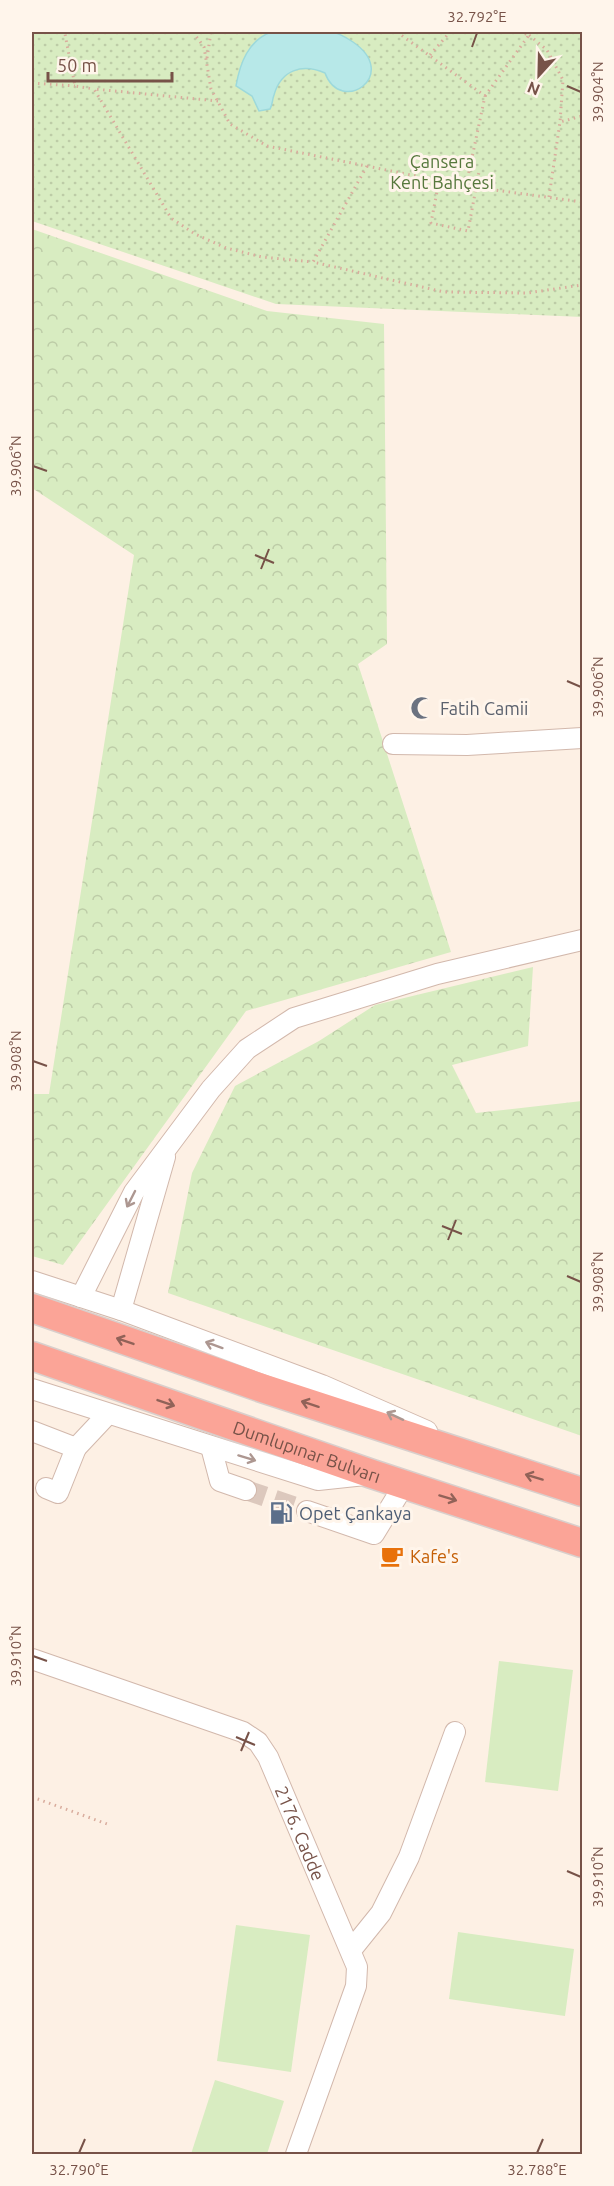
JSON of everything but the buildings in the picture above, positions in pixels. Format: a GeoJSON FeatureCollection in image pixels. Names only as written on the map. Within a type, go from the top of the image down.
{"type":"FeatureCollection","features":[{"type":"Feature","properties":{"kind":"highway"},"geometry":{"type":"LineString","coordinates":[[32,1308],[582,1492]]}},
{"type":"Feature","properties":{"kind":"highway","name":"Dumlupınar Bulvarı"},"geometry":{"type":"LineString","coordinates":[[32,1356],[404,1485],[582,1543]]}},
{"type":"Feature","properties":{"kind":"highway"},"geometry":{"type":"LineString","coordinates":[[517,1520],[582,1554]]}},
{"type":"Feature","properties":{"kind":"street"},"geometry":{"type":"LineString","coordinates":[[393,744],[467,745],[582,738]]}},
{"type":"Feature","properties":{"kind":"street"},"geometry":{"type":"LineString","coordinates":[[81,1297],[134,1192],[166,1153],[211,1089],[247,1049],[294,1018],[437,974],[582,940]]}},
{"type":"Feature","properties":{"kind":"street"},"geometry":{"type":"LineString","coordinates":[[121,1310],[156,1197],[166,1153]]}},
{"type":"Feature","properties":{"kind":"street"},"geometry":{"type":"LineString","coordinates":[[32,1281],[121,1310],[333,1389],[397,1416],[485,1461]]}},
{"type":"Feature","properties":{"kind":"street"},"geometry":{"type":"LineString","coordinates":[[32,1389],[107,1415],[318,1480],[372,1474]]}},
{"type":"Feature","properties":{"kind":"street"},"geometry":{"type":"LineString","coordinates":[[46,1488],[58,1493],[76,1448],[107,1415]]}},
{"type":"Feature","properties":{"kind":"street"},"geometry":{"type":"LineString","coordinates":[[32,1431],[76,1448]]}},
{"type":"Feature","properties":{"kind":"street"},"geometry":{"type":"LineString","coordinates":[[211,1447],[220,1481],[246,1490]]}},
{"type":"Feature","properties":{"kind":"street"},"geometry":{"type":"LineString","coordinates":[[307,1511],[374,1534],[404,1485]]}},
{"type":"Feature","properties":{"kind":"street","name":"2176. Cadde"},"geometry":{"type":"LineString","coordinates":[[32,1659],[243,1732],[258,1742],[268,1757],[352,1949],[357,1967],[356,1986],[296,2154]]}},
{"type":"Feature","properties":{"kind":"street"},"geometry":{"type":"LineString","coordinates":[[352,1949],[381,1913],[409,1857],[454,1732]]}},
{"type":"Feature","properties":{"kind":"path"},"geometry":{"type":"LineString","coordinates":[[60,32],[64,34],[75,86]]}},
{"type":"Feature","properties":{"kind":"path"},"geometry":{"type":"LineString","coordinates":[[193,32],[204,47],[211,88],[230,124],[267,146],[476,188],[582,202]]}},
{"type":"Feature","properties":{"kind":"path"},"geometry":{"type":"LineString","coordinates":[[207,63],[211,32]]}},
{"type":"Feature","properties":{"kind":"path"},"geometry":{"type":"LineString","coordinates":[[400,32],[485,96]]}},
{"type":"Feature","properties":{"kind":"path"},"geometry":{"type":"LineString","coordinates":[[430,55],[450,32]]}},
{"type":"Feature","properties":{"kind":"path"},"geometry":{"type":"LineString","coordinates":[[521,32],[529,35],[547,50],[563,80],[560,122],[549,197]]}},
{"type":"Feature","properties":{"kind":"path"},"geometry":{"type":"LineString","coordinates":[[466,186],[485,96],[529,35],[534,32]]}},
{"type":"Feature","properties":{"kind":"path"},"geometry":{"type":"LineString","coordinates":[[32,83],[218,101]]}},
{"type":"Feature","properties":{"kind":"path"},"geometry":{"type":"LineString","coordinates":[[94,89],[171,218],[195,234],[226,248],[262,257],[313,262],[444,292],[527,293],[582,285]]}},
{"type":"Feature","properties":{"kind":"path"},"geometry":{"type":"LineString","coordinates":[[560,122],[582,116]]}},
{"type":"Feature","properties":{"kind":"path"},"geometry":{"type":"LineString","coordinates":[[313,262],[368,166]]}},
{"type":"Feature","properties":{"kind":"path"},"geometry":{"type":"LineString","coordinates":[[439,181],[431,223],[468,231],[479,172]]}},
{"type":"Feature","properties":{"kind":"path"},"geometry":{"type":"LineString","coordinates":[[32,1797],[110,1825]]}},
{"type":"Feature","properties":{"kind":"green space","name":"Çansera Kent Bahçesi"},"geometry":{"type":"Polygon","coordinates":[[[32,32],[582,32],[582,317],[276,304],[32,221],[32,32]]]}},
{"type":"Feature","properties":{"kind":"green space"},"geometry":{"type":"Polygon","coordinates":[[[32,229],[267,311],[384,324],[387,644],[358,664],[451,952],[246,1011],[63,1265],[32,1256],[32,1099],[34,1094],[49,1094],[134,555],[32,488],[32,229]]]}},
{"type":"Feature","properties":{"kind":"green space"},"geometry":{"type":"Polygon","coordinates":[[[533,967],[528,1046],[452,1065],[476,1113],[582,1101],[582,1436],[168,1293],[192,1173],[235,1086],[319,1041],[375,1005],[533,967]]]}},
{"type":"Feature","properties":{"kind":"green space"},"geometry":{"type":"Polygon","coordinates":[[[499,1661],[573,1670],[558,1791],[485,1782],[499,1661]]]}},
{"type":"Feature","properties":{"kind":"green space"},"geometry":{"type":"Polygon","coordinates":[[[236,1925],[310,1935],[291,2072],[217,2061],[236,1925]]]}},
{"type":"Feature","properties":{"kind":"green space"},"geometry":{"type":"Polygon","coordinates":[[[458,1932],[574,1949],[565,2016],[449,1999],[458,1932]]]}},
{"type":"Feature","properties":{"kind":"green space"},"geometry":{"type":"Polygon","coordinates":[[[215,2080],[284,2101],[267,2154],[191,2154],[215,2080]]]}},
{"type":"Feature","properties":{"kind":"water"},"geometry":{"type":"Polygon","coordinates":[[[317,30],[340,35],[353,42],[366,55],[371,67],[369,78],[363,86],[354,91],[343,91],[333,85],[325,73],[308,69],[294,71],[287,74],[277,86],[270,109],[259,111],[252,96],[236,86],[246,54],[256,41],[271,32],[317,30]]]}},
{"type":"Feature","properties":{"kind":"tunnel"},"geometry":{"type":"LineString","coordinates":[[246,1490],[307,1511]]}},
{"type":"Feature","properties":{"kind":"place","name":"Fatih Camii"},"geometry":{"type":"Point","coordinates":[422,708]}},
{"type":"Feature","properties":{"kind":"place","name":"Opet Çankaya"},"geometry":{"type":"Point","coordinates":[281,1513]}},
{"type":"Feature","properties":{"kind":"place","name":"Kafe's"},"geometry":{"type":"Point","coordinates":[392,1556]}}]}
